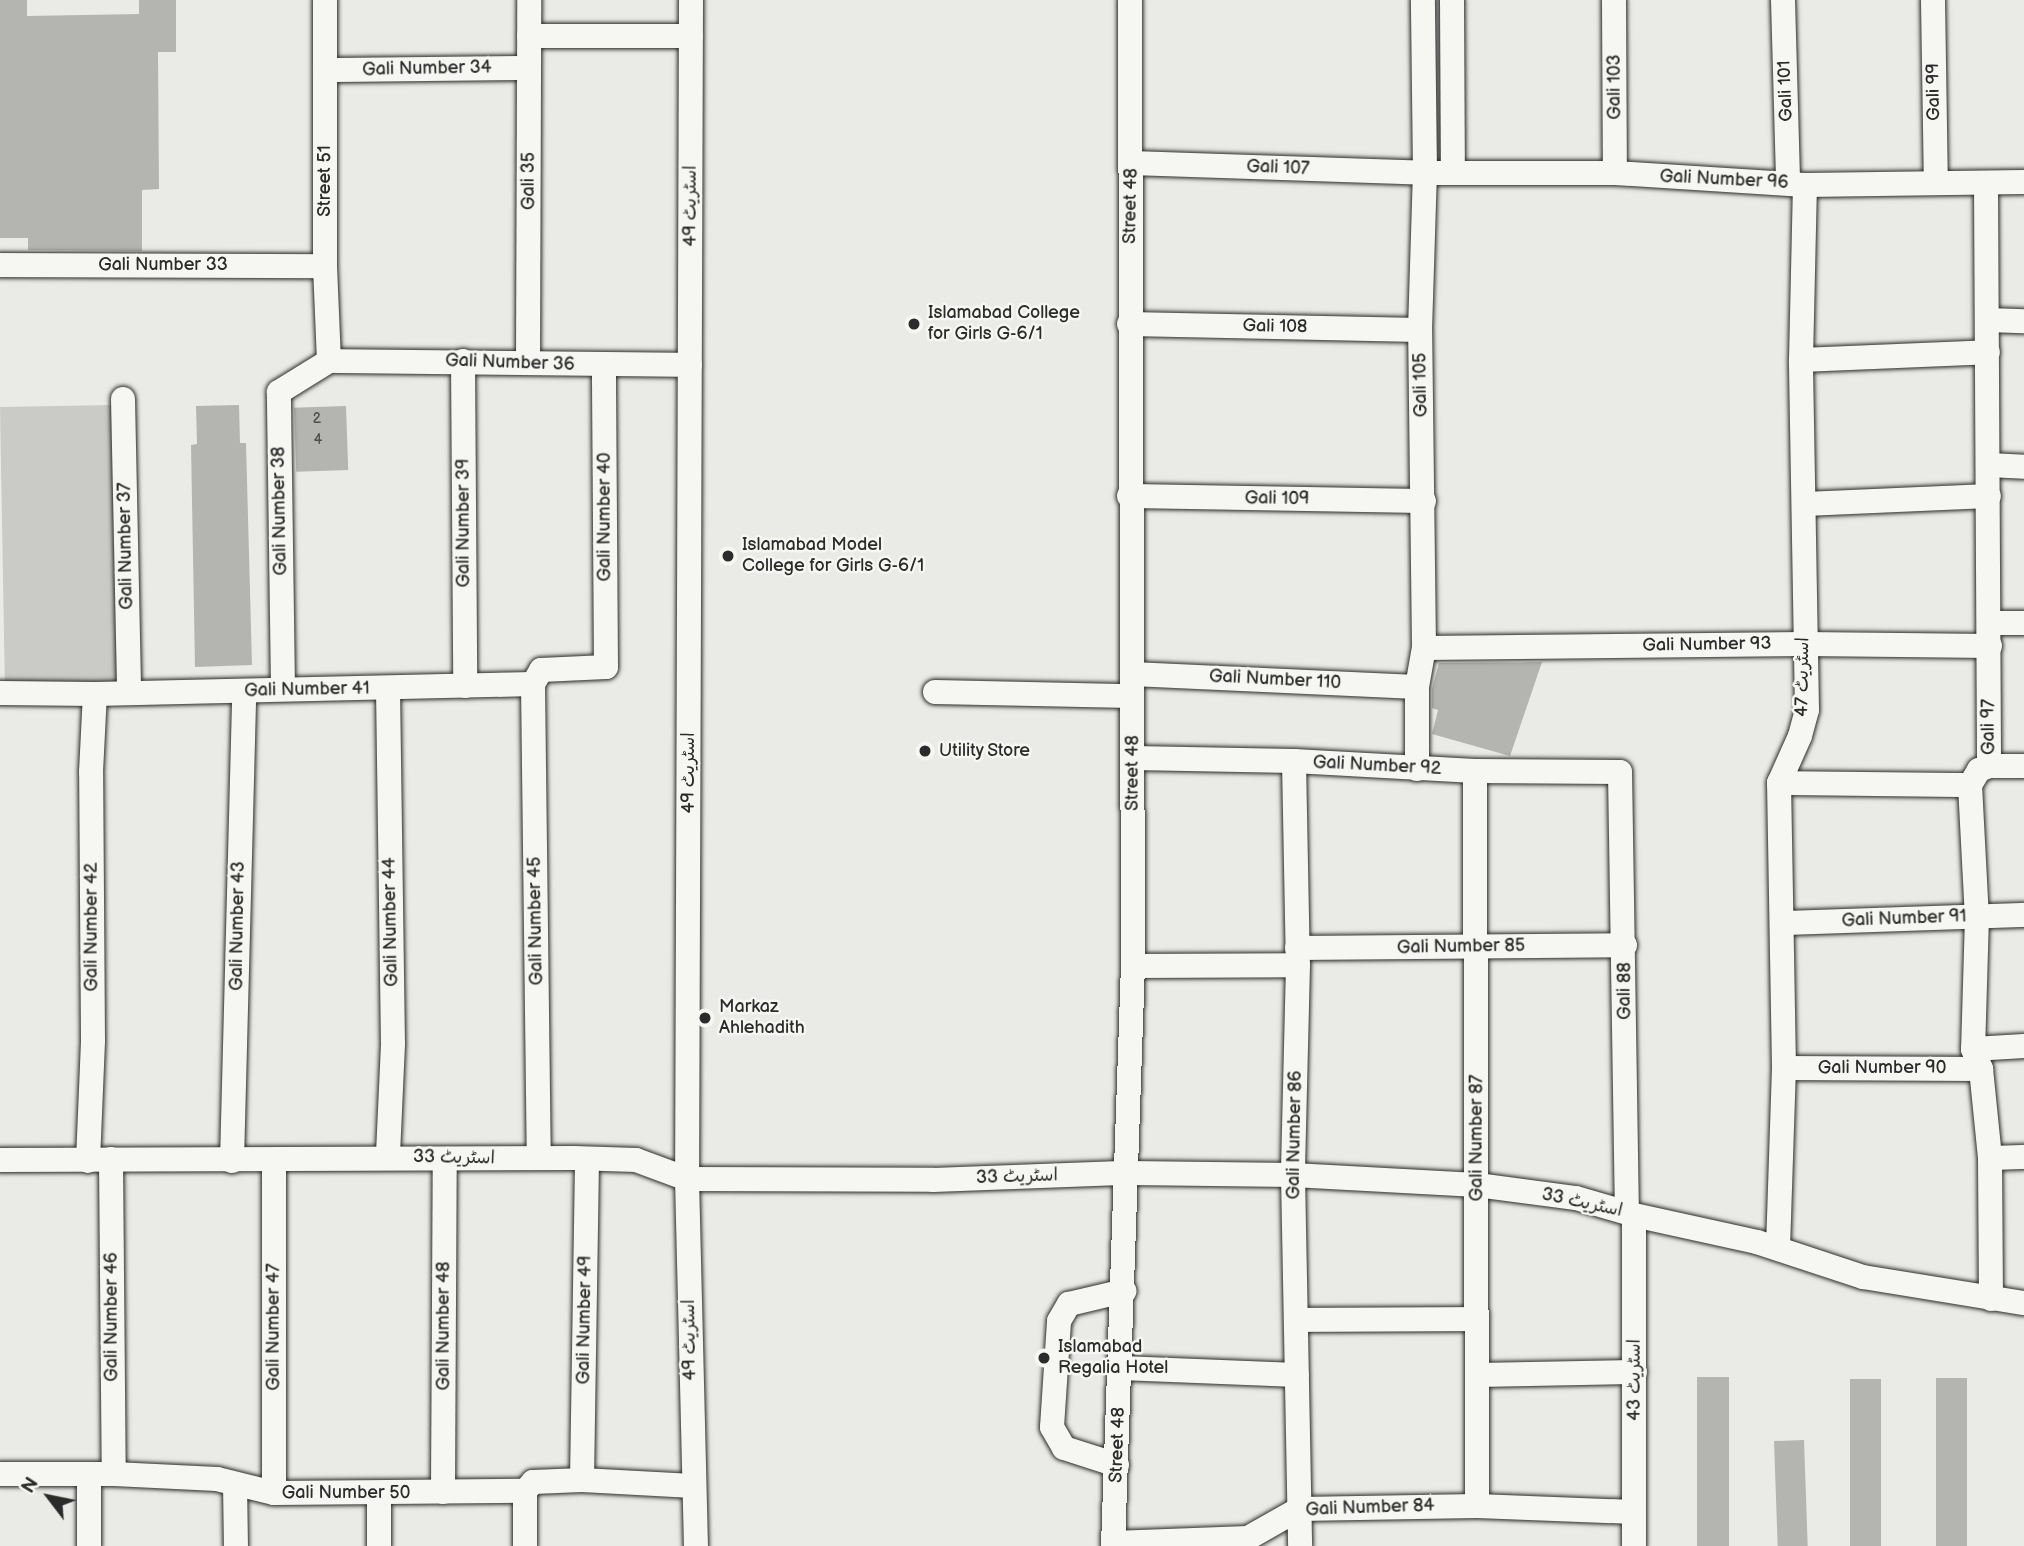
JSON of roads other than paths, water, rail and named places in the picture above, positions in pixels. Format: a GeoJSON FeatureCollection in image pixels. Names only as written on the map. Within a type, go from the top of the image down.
{"type":"FeatureCollection","features":[{"type":"Feature","properties":{"kind":"street","name":"Street 51"},"geometry":{"type":"LineString","coordinates":[[325,0],[325,266],[329,361]]}},
{"type":"Feature","properties":{"kind":"street","name":"Gali 35"},"geometry":{"type":"LineString","coordinates":[[528,362],[529,0]]}},
{"type":"Feature","properties":{"kind":"street","name":"اسٹریٹ 49"},"geometry":{"type":"LineString","coordinates":[[691,0],[687,1179],[696,1546]]}},
{"type":"Feature","properties":{"kind":"street","name":"Street 48"},"geometry":{"type":"LineString","coordinates":[[1113,1545],[1124,1291],[1133,966],[1129,496],[1130,0]]}},
{"type":"Feature","properties":{"kind":"street","name":"Gali 105"},"geometry":{"type":"LineString","coordinates":[[1417,769],[1417,687],[1424,648],[1420,330],[1425,173],[1423,0]]}},
{"type":"Feature","properties":{"kind":"street"},"geometry":{"type":"LineString","coordinates":[[1452,0],[1453,173]]}},
{"type":"Feature","properties":{"kind":"street","name":"Gali 103"},"geometry":{"type":"LineString","coordinates":[[1614,0],[1615,173]]}},
{"type":"Feature","properties":{"kind":"street","name":"Gali 101"},"geometry":{"type":"LineString","coordinates":[[1783,0],[1797,184]]}},
{"type":"Feature","properties":{"kind":"street","name":"Gali 99"},"geometry":{"type":"LineString","coordinates":[[1933,0],[1936,183]]}},
{"type":"Feature","properties":{"kind":"street"},"geometry":{"type":"LineString","coordinates":[[529,36],[691,36]]}},
{"type":"Feature","properties":{"kind":"street","name":"Gali Number 34"},"geometry":{"type":"LineString","coordinates":[[325,70],[529,68]]}},
{"type":"Feature","properties":{"kind":"street","name":"Gali 107"},"geometry":{"type":"LineString","coordinates":[[1131,163],[1425,173]]}},
{"type":"Feature","properties":{"kind":"street","name":"Gali Number 96"},"geometry":{"type":"LineString","coordinates":[[1425,173],[1615,173],[1797,184],[2024,183]]}},
{"type":"Feature","properties":{"kind":"street","name":"اسٹریٹ 47"},"geometry":{"type":"LineString","coordinates":[[1778,1248],[1784,1068],[1779,783],[1800,736],[1807,709],[1797,184]]}},
{"type":"Feature","properties":{"kind":"street","name":"Gali 97"},"geometry":{"type":"LineString","coordinates":[[1970,785],[1979,770],[1989,766],[1986,184]]}},
{"type":"Feature","properties":{"kind":"street","name":"Gali Number 33"},"geometry":{"type":"LineString","coordinates":[[0,265],[325,266]]}},
{"type":"Feature","properties":{"kind":"street"},"geometry":{"type":"LineString","coordinates":[[1988,320],[2024,321]]}},
{"type":"Feature","properties":{"kind":"street","name":"Gali 108"},"geometry":{"type":"LineString","coordinates":[[1129,324],[1420,330]]}},
{"type":"Feature","properties":{"kind":"street"},"geometry":{"type":"LineString","coordinates":[[1801,360],[1988,352]]}},
{"type":"Feature","properties":{"kind":"street","name":"Gali Number 36"},"geometry":{"type":"LineString","coordinates":[[329,361],[528,362],[604,367],[690,365]]}},
{"type":"Feature","properties":{"kind":"street","name":"Gali Number 38"},"geometry":{"type":"LineString","coordinates":[[282,689],[279,392],[329,361]]}},
{"type":"Feature","properties":{"kind":"street","name":"Gali Number 39"},"geometry":{"type":"LineString","coordinates":[[463,361],[465,686]]}},
{"type":"Feature","properties":{"kind":"street","name":"Gali Number 40"},"geometry":{"type":"LineString","coordinates":[[604,367],[607,667]]}},
{"type":"Feature","properties":{"kind":"street","name":"Gali Number 37"},"geometry":{"type":"LineString","coordinates":[[123,399],[129,692]]}},
{"type":"Feature","properties":{"kind":"street"},"geometry":{"type":"LineString","coordinates":[[1989,465],[2024,467]]}},
{"type":"Feature","properties":{"kind":"street","name":"Gali 109"},"geometry":{"type":"LineString","coordinates":[[1129,496],[1424,501]]}},
{"type":"Feature","properties":{"kind":"street"},"geometry":{"type":"LineString","coordinates":[[1805,503],[1989,496]]}},
{"type":"Feature","properties":{"kind":"street","name":"Gali Number 93"},"geometry":{"type":"LineString","coordinates":[[1424,648],[1804,644],[1990,635],[2024,623]]}},
{"type":"Feature","properties":{"kind":"street","name":"Gali Number 41"},"geometry":{"type":"LineString","coordinates":[[0,693],[95,694],[533,684],[541,670],[607,667]]}},
{"type":"Feature","properties":{"kind":"street","name":"Gali Number 45"},"geometry":{"type":"LineString","coordinates":[[533,684],[539,1158]]}},
{"type":"Feature","properties":{"kind":"street","name":"Gali Number 110"},"geometry":{"type":"LineString","coordinates":[[935,692],[1132,685],[1417,687]]}},
{"type":"Feature","properties":{"kind":"street","name":"Gali Number 44"},"geometry":{"type":"LineString","coordinates":[[387,688],[393,1044],[388,1156]]}},
{"type":"Feature","properties":{"kind":"street","name":"Gali Number 43"},"geometry":{"type":"LineString","coordinates":[[232,1161],[244,691]]}},
{"type":"Feature","properties":{"kind":"street","name":"Gali Number 42"},"geometry":{"type":"LineString","coordinates":[[95,694],[91,772],[93,1040],[100,1160]]}},
{"type":"Feature","properties":{"kind":"street","name":"Gali Number 92"},"geometry":{"type":"LineString","coordinates":[[1133,758],[1294,761],[1475,771],[1620,772]]}},
{"type":"Feature","properties":{"kind":"street","name":"Gali Number 86"},"geometry":{"type":"LineString","coordinates":[[1294,761],[1297,956],[1293,1175],[1300,1546]]}},
{"type":"Feature","properties":{"kind":"street"},"geometry":{"type":"LineString","coordinates":[[1989,766],[2024,766]]}},
{"type":"Feature","properties":{"kind":"street","name":"Gali Number 87"},"geometry":{"type":"LineString","coordinates":[[1475,771],[1477,1506]]}},
{"type":"Feature","properties":{"kind":"street","name":"Gali 88"},"geometry":{"type":"LineString","coordinates":[[1620,772],[1630,1212]]}},
{"type":"Feature","properties":{"kind":"street"},"geometry":{"type":"LineString","coordinates":[[1779,783],[1970,785],[1977,917],[1977,1059],[1990,1158],[1991,1299]]}},
{"type":"Feature","properties":{"kind":"street","name":"Gali Number 91"},"geometry":{"type":"LineString","coordinates":[[1783,923],[2024,915]]}},
{"type":"Feature","properties":{"kind":"street","name":"Gali Number 85"},"geometry":{"type":"LineString","coordinates":[[1133,966],[1476,948],[1625,945]]}},
{"type":"Feature","properties":{"kind":"street","name":"Gali Number 90"},"geometry":{"type":"LineString","coordinates":[[1784,1068],[1977,1059],[2024,1046]]}},
{"type":"Feature","properties":{"kind":"street","name":"اسٹریٹ 33"},"geometry":{"type":"LineString","coordinates":[[0,1160],[232,1161],[388,1156],[445,1161],[539,1158],[636,1160],[687,1179],[933,1180],[1128,1173],[1293,1175],[1477,1185],[1576,1198],[1778,1248],[1863,1277],[2024,1303]]}},
{"type":"Feature","properties":{"kind":"street"},"geometry":{"type":"LineString","coordinates":[[1990,1158],[2024,1157]]}},
{"type":"Feature","properties":{"kind":"street","name":"Gali Number 49"},"geometry":{"type":"LineString","coordinates":[[582,1480],[587,1159]]}},
{"type":"Feature","properties":{"kind":"street","name":"Gali Number 46"},"geometry":{"type":"LineString","coordinates":[[89,1546],[102,1475],[100,1160]]}},
{"type":"Feature","properties":{"kind":"street","name":"Gali Number 47"},"geometry":{"type":"LineString","coordinates":[[274,1160],[274,1493]]}},
{"type":"Feature","properties":{"kind":"street","name":"Gali Number 48"},"geometry":{"type":"LineString","coordinates":[[443,1492],[445,1161]]}},
{"type":"Feature","properties":{"kind":"street","name":"اسٹریٹ 43"},"geometry":{"type":"LineString","coordinates":[[1630,1212],[1635,1372],[1634,1546]]}},
{"type":"Feature","properties":{"kind":"street"},"geometry":{"type":"LineString","coordinates":[[1117,1465],[1063,1448],[1052,1427],[1059,1321],[1069,1304],[1124,1291]]}},
{"type":"Feature","properties":{"kind":"street"},"geometry":{"type":"LineString","coordinates":[[1296,1320],[1477,1319]]}},
{"type":"Feature","properties":{"kind":"street"},"geometry":{"type":"LineString","coordinates":[[1121,1368],[1297,1375]]}},
{"type":"Feature","properties":{"kind":"street"},"geometry":{"type":"LineString","coordinates":[[1478,1375],[1635,1372]]}},
{"type":"Feature","properties":{"kind":"street","name":"Gali Number 50"},"geometry":{"type":"LineString","coordinates":[[0,1474],[217,1479],[274,1493],[443,1492],[582,1480],[693,1486]]}},
{"type":"Feature","properties":{"kind":"street"},"geometry":{"type":"LineString","coordinates":[[235,1484],[236,1546]]}},
{"type":"Feature","properties":{"kind":"street"},"geometry":{"type":"LineString","coordinates":[[525,1546],[529,1486]]}},
{"type":"Feature","properties":{"kind":"street"},"geometry":{"type":"LineString","coordinates":[[379,1493],[379,1546]]}},
{"type":"Feature","properties":{"kind":"street","name":"Gali Number 84"},"geometry":{"type":"LineString","coordinates":[[1113,1545],[1248,1538],[1299,1509],[1477,1506],[1634,1511]]}},
{"type":"Feature","properties":{"kind":"place","name":"Islamabad College for Girls G-6/1"},"geometry":{"type":"Point","coordinates":[914,324]}},
{"type":"Feature","properties":{"kind":"place","name":"Islamabad Model College for Girls G-6/1"},"geometry":{"type":"Point","coordinates":[728,556]}},
{"type":"Feature","properties":{"kind":"place","name":"Utility Store"},"geometry":{"type":"Point","coordinates":[925,751]}},
{"type":"Feature","properties":{"kind":"place","name":"Markaz Ahlehadith"},"geometry":{"type":"Point","coordinates":[705,1018]}},
{"type":"Feature","properties":{"kind":"place","name":"Islamabad Regalia Hotel"},"geometry":{"type":"Point","coordinates":[1044,1358]}}]}
